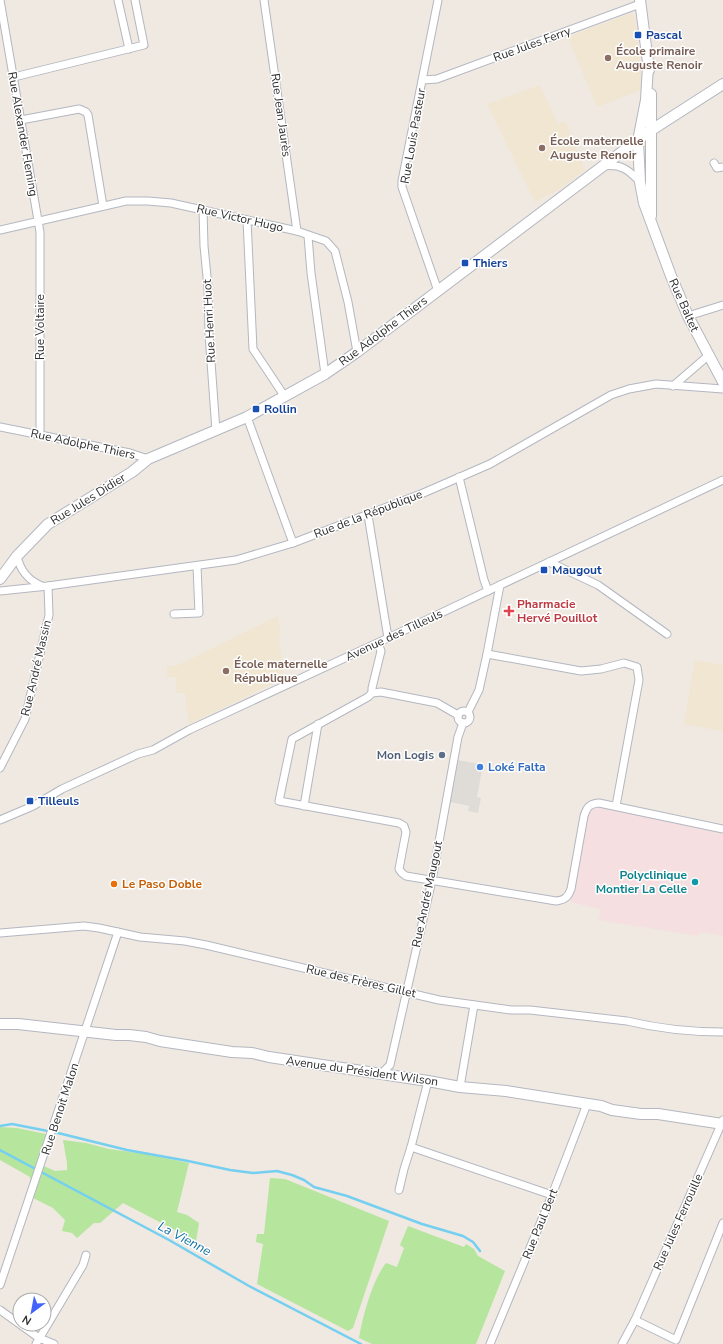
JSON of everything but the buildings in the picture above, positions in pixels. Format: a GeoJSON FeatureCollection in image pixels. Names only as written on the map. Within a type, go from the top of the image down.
{"type":"FeatureCollection","features":[{"type":"Feature","properties":{"kind":"street","name":"Rue Alexander Fleming"},"geometry":{"type":"LineString","coordinates":[[0,0],[4,43],[14,77],[38,221]]}},
{"type":"Feature","properties":{"kind":"street"},"geometry":{"type":"LineString","coordinates":[[118,0],[128,49]]}},
{"type":"Feature","properties":{"kind":"street"},"geometry":{"type":"LineString","coordinates":[[14,77],[144,45],[135,0]]}},
{"type":"Feature","properties":{"kind":"street","name":"Rue Jean Jaurès"},"geometry":{"type":"LineString","coordinates":[[264,0],[297,231]]}},
{"type":"Feature","properties":{"kind":"street","name":"Rue Louis Pasteur"},"geometry":{"type":"LineString","coordinates":[[438,0],[402,187],[438,291]]}},
{"type":"Feature","properties":{"kind":"street"},"geometry":{"type":"LineString","coordinates":[[640,2],[648,65]]}},
{"type":"Feature","properties":{"kind":"street","name":"Rue Jules Ferry"},"geometry":{"type":"LineString","coordinates":[[423,80],[437,79],[640,2]]}},
{"type":"Feature","properties":{"kind":"street","name":"Rue Baltet"},"geometry":{"type":"LineString","coordinates":[[648,65],[650,84],[652,224]]}},
{"type":"Feature","properties":{"kind":"street","name":"Rue Baltet"},"geometry":{"type":"LineString","coordinates":[[648,65],[646,100],[638,140],[640,182],[644,203],[671,276],[688,316],[723,382]]}},
{"type":"Feature","properties":{"kind":"street","name":"Rue Adolphe Thiers"},"geometry":{"type":"LineString","coordinates":[[0,427],[130,453],[148,459],[247,417],[325,374],[357,352],[650,131],[723,84]]}},
{"type":"Feature","properties":{"kind":"street"},"geometry":{"type":"LineString","coordinates":[[21,120],[79,109],[86,112],[88,115],[104,206]]}},
{"type":"Feature","properties":{"kind":"street"},"geometry":{"type":"LineString","coordinates":[[714,163],[717,168],[723,167]]}},
{"type":"Feature","properties":{"kind":"street"},"geometry":{"type":"LineString","coordinates":[[603,166],[613,165],[624,168],[640,182]]}},
{"type":"Feature","properties":{"kind":"street","name":"Rue Victor Hugo"},"geometry":{"type":"LineString","coordinates":[[0,230],[126,201],[148,201],[171,203],[297,231],[326,241],[335,251],[348,302],[357,352]]}},
{"type":"Feature","properties":{"kind":"street","name":"Rue Henri Huot"},"geometry":{"type":"LineString","coordinates":[[203,210],[204,246],[208,287],[209,334],[216,431]]}},
{"type":"Feature","properties":{"kind":"street"},"geometry":{"type":"LineString","coordinates":[[247,220],[253,349],[285,397]]}},
{"type":"Feature","properties":{"kind":"street","name":"Rue Voltaire"},"geometry":{"type":"LineString","coordinates":[[38,221],[40,232],[40,434]]}},
{"type":"Feature","properties":{"kind":"street"},"geometry":{"type":"LineString","coordinates":[[308,236],[311,274],[325,374]]}},
{"type":"Feature","properties":{"kind":"street"},"geometry":{"type":"LineString","coordinates":[[688,316],[723,305]]}},
{"type":"Feature","properties":{"kind":"street"},"geometry":{"type":"LineString","coordinates":[[673,386],[708,356]]}},
{"type":"Feature","properties":{"kind":"street","name":"Rue de la République"},"geometry":{"type":"LineString","coordinates":[[0,591],[236,560],[293,543],[368,515],[490,464],[611,395],[629,389],[656,384],[723,389]]}},
{"type":"Feature","properties":{"kind":"street"},"geometry":{"type":"LineString","coordinates":[[247,417],[293,543]]}},
{"type":"Feature","properties":{"kind":"street","name":"Rue Jules Didier"},"geometry":{"type":"LineString","coordinates":[[0,579],[17,556],[48,524],[132,472],[148,459]]}},
{"type":"Feature","properties":{"kind":"street"},"geometry":{"type":"LineString","coordinates":[[459,477],[484,580],[488,590]]}},
{"type":"Feature","properties":{"kind":"street","name":"Avenue des Tilleuls"},"geometry":{"type":"LineString","coordinates":[[0,820],[32,806],[62,789],[138,754],[153,750],[189,730],[378,643],[723,480]]}},
{"type":"Feature","properties":{"kind":"street"},"geometry":{"type":"LineString","coordinates":[[368,515],[388,638]]}},
{"type":"Feature","properties":{"kind":"street"},"geometry":{"type":"LineString","coordinates":[[17,556],[20,567],[31,580],[45,586]]}},
{"type":"Feature","properties":{"kind":"street"},"geometry":{"type":"LineString","coordinates":[[549,562],[598,585],[667,634]]}},
{"type":"Feature","properties":{"kind":"street"},"geometry":{"type":"LineString","coordinates":[[174,614],[199,613],[197,566]]}},
{"type":"Feature","properties":{"kind":"street"},"geometry":{"type":"LineString","coordinates":[[458,715],[459,721],[463,723],[466,723],[469,720],[470,717],[468,712],[479,690],[488,654],[500,585]]}},
{"type":"Feature","properties":{"kind":"street","name":"Rue André Massin"},"geometry":{"type":"LineString","coordinates":[[0,768],[25,719],[49,615],[45,586]]}},
{"type":"Feature","properties":{"kind":"street"},"geometry":{"type":"LineString","coordinates":[[372,693],[381,651],[378,643]]}},
{"type":"Feature","properties":{"kind":"street"},"geometry":{"type":"LineString","coordinates":[[488,654],[581,671],[601,669],[624,663],[637,667],[639,680],[616,806]]}},
{"type":"Feature","properties":{"kind":"street"},"geometry":{"type":"LineString","coordinates":[[458,715],[437,703],[382,692],[372,693],[368,697],[292,739],[279,801],[399,823],[404,826],[406,832],[399,869],[406,876],[556,901],[563,900],[568,896],[571,889],[586,808],[591,804],[598,802],[723,829]]}},
{"type":"Feature","properties":{"kind":"street"},"geometry":{"type":"LineString","coordinates":[[458,715],[463,711],[468,712]]}},
{"type":"Feature","properties":{"kind":"street","name":"Rue André Maugout"},"geometry":{"type":"LineString","coordinates":[[390,1065],[432,880],[458,737],[463,723]]}},
{"type":"Feature","properties":{"kind":"street"},"geometry":{"type":"LineString","coordinates":[[304,806],[318,724]]}},
{"type":"Feature","properties":{"kind":"street","name":"Rue des Frères Gillet"},"geometry":{"type":"LineString","coordinates":[[0,933],[84,926],[140,937],[185,941],[206,945],[439,1000],[511,1010],[530,1010],[702,1031],[723,1032]]}},
{"type":"Feature","properties":{"kind":"street","name":"Rue Benoit Malon"},"geometry":{"type":"LineString","coordinates":[[0,1285],[118,932]]}},
{"type":"Feature","properties":{"kind":"street"},"geometry":{"type":"LineString","coordinates":[[460,1087],[474,1005]]}},
{"type":"Feature","properties":{"kind":"street","name":"Avenue du Président Wilson"},"geometry":{"type":"LineString","coordinates":[[0,1024],[18,1024],[146,1037],[160,1041],[232,1052],[252,1053],[269,1057],[460,1087],[506,1091],[601,1106],[612,1110],[641,1114],[658,1114],[722,1123]]}},
{"type":"Feature","properties":{"kind":"street"},"geometry":{"type":"LineString","coordinates":[[381,1074],[390,1065],[397,1077]]}},
{"type":"Feature","properties":{"kind":"street"},"geometry":{"type":"LineString","coordinates":[[399,1190],[428,1081]]}},
{"type":"Feature","properties":{"kind":"street","name":"Rue Paul Bert"},"geometry":{"type":"LineString","coordinates":[[490,1344],[552,1195],[587,1104]]}},
{"type":"Feature","properties":{"kind":"street","name":"Rue Jules Ferrouille"},"geometry":{"type":"LineString","coordinates":[[622,1344],[635,1320],[722,1123]]}},
{"type":"Feature","properties":{"kind":"street"},"geometry":{"type":"LineString","coordinates":[[411,1147],[552,1195]]}},
{"type":"Feature","properties":{"kind":"street"},"geometry":{"type":"LineString","coordinates":[[635,1320],[676,1340],[723,1223]]}},
{"type":"Feature","properties":{"kind":"street"},"geometry":{"type":"LineString","coordinates":[[38,1341],[83,1265],[86,1255]]}},
{"type":"Feature","properties":{"kind":"street"},"geometry":{"type":"LineString","coordinates":[[0,1310],[38,1341],[54,1344]]}},
{"type":"Feature","properties":{"kind":"shaded area","name":"École primaire Auguste Renoir"},"geometry":{"type":"Polygon","coordinates":[[[631,13],[635,17],[643,89],[597,107],[568,37],[631,13]]]}},
{"type":"Feature","properties":{"kind":"shaded area","name":"École maternelle Auguste Renoir"},"geometry":{"type":"Polygon","coordinates":[[[540,85],[558,124],[564,121],[567,125],[585,170],[560,189],[535,202],[487,104],[540,85]]]}},
{"type":"Feature","properties":{"kind":"shaded area","name":"École maternelle République"},"geometry":{"type":"Polygon","coordinates":[[[278,616],[281,634],[278,635],[285,678],[189,724],[185,693],[176,693],[176,677],[167,677],[167,666],[176,666],[278,616]]]}},
{"type":"Feature","properties":{"kind":"shaded area"},"geometry":{"type":"Polygon","coordinates":[[[695,660],[723,665],[723,731],[684,724],[695,660]]]}},
{"type":"Feature","properties":{"kind":"shaded area"},"geometry":{"type":"Polygon","coordinates":[[[458,760],[479,764],[478,769],[482,770],[477,797],[481,798],[478,813],[468,811],[469,806],[450,802],[458,760]]]}},
{"type":"Feature","properties":{"kind":"shaded area"},"geometry":{"type":"Polygon","coordinates":[[[600,807],[723,834],[723,936],[701,932],[697,936],[599,920],[601,909],[570,902],[574,893],[588,810],[600,807]]]}},
{"type":"Feature","properties":{"kind":"green space"},"geometry":{"type":"Polygon","coordinates":[[[0,1127],[17,1128],[46,1134],[37,1163],[55,1171],[67,1170],[63,1140],[189,1163],[177,1212],[187,1215],[199,1223],[196,1241],[123,1203],[100,1223],[94,1223],[77,1238],[72,1233],[62,1231],[65,1220],[53,1208],[33,1198],[30,1177],[0,1160],[0,1127]]]}},
{"type":"Feature","properties":{"kind":"green space"},"geometry":{"type":"Polygon","coordinates":[[[270,1178],[285,1179],[389,1221],[353,1328],[348,1331],[257,1284],[263,1244],[256,1242],[257,1234],[264,1234],[270,1178]]]}},
{"type":"Feature","properties":{"kind":"green space"},"geometry":{"type":"Polygon","coordinates":[[[408,1226],[464,1247],[466,1244],[474,1249],[478,1256],[505,1271],[476,1344],[372,1344],[359,1338],[363,1319],[376,1279],[386,1263],[397,1267],[404,1248],[400,1245],[408,1226]]]}},
{"type":"Feature","properties":{"kind":"waterway"},"geometry":{"type":"LineString","coordinates":[[0,1126],[12,1124],[58,1133],[127,1150],[230,1170],[253,1173],[277,1171],[304,1180],[314,1187],[347,1196],[422,1224],[463,1236],[473,1242],[480,1251]]}},
{"type":"Feature","properties":{"kind":"waterway","name":"La Vienne"},"geometry":{"type":"LineString","coordinates":[[0,1150],[169,1240],[249,1286],[361,1344]]}},
{"type":"Feature","properties":{"kind":"place","name":"Pascal"},"geometry":{"type":"Point","coordinates":[638,35]}},
{"type":"Feature","properties":{"kind":"place","name":"École primaire Auguste Renoir"},"geometry":{"type":"Point","coordinates":[608,58]}},
{"type":"Feature","properties":{"kind":"place","name":"École maternelle Auguste Renoir"},"geometry":{"type":"Point","coordinates":[542,148]}},
{"type":"Feature","properties":{"kind":"place","name":"Thiers"},"geometry":{"type":"Point","coordinates":[465,263]}},
{"type":"Feature","properties":{"kind":"place","name":"Rollin"},"geometry":{"type":"Point","coordinates":[256,409]}},
{"type":"Feature","properties":{"kind":"place","name":"Maugout"},"geometry":{"type":"Point","coordinates":[544,570]}},
{"type":"Feature","properties":{"kind":"place","name":"Pharmacie Hervé Pouillot"},"geometry":{"type":"Point","coordinates":[509,611]}},
{"type":"Feature","properties":{"kind":"place","name":"École maternelle République"},"geometry":{"type":"Point","coordinates":[226,671]}},
{"type":"Feature","properties":{"kind":"place","name":"Mon Logis"},"geometry":{"type":"Point","coordinates":[442,755]}},
{"type":"Feature","properties":{"kind":"place","name":"Loké Falta"},"geometry":{"type":"Point","coordinates":[480,767]}},
{"type":"Feature","properties":{"kind":"place","name":"Tilleuls"},"geometry":{"type":"Point","coordinates":[30,801]}},
{"type":"Feature","properties":{"kind":"place","name":"Polyclinique Montier La Celle"},"geometry":{"type":"Point","coordinates":[695,882]}},
{"type":"Feature","properties":{"kind":"place","name":"Le Paso Doble"},"geometry":{"type":"Point","coordinates":[114,884]}}]}
